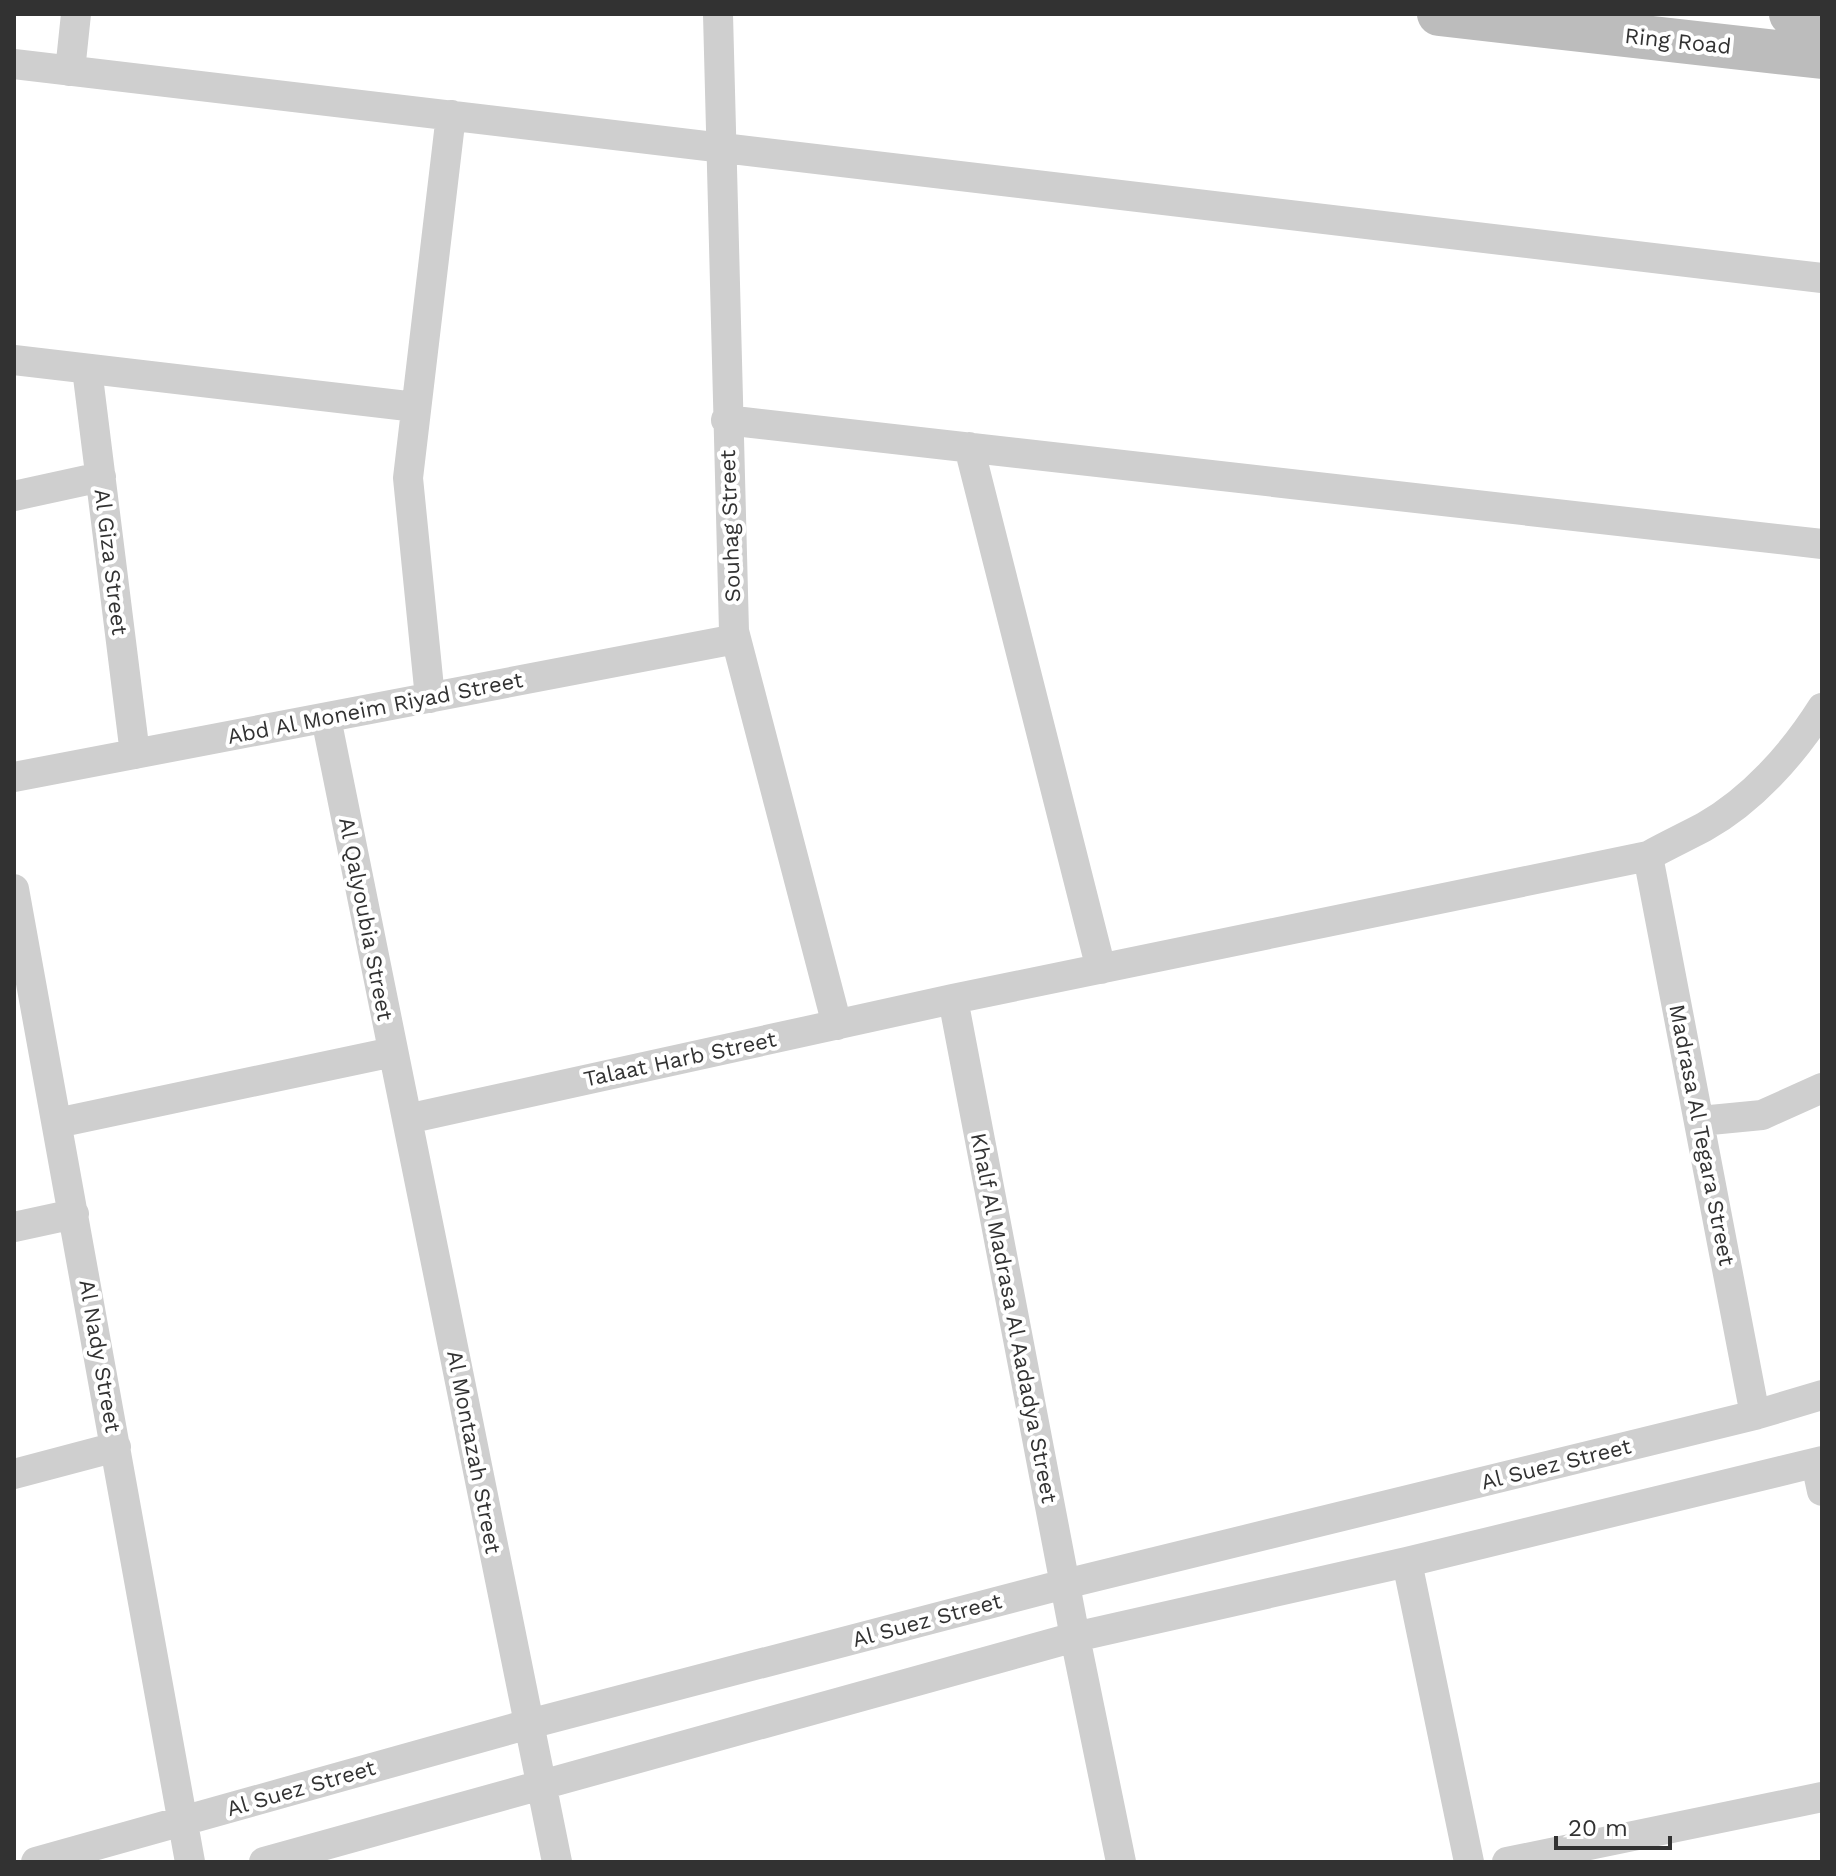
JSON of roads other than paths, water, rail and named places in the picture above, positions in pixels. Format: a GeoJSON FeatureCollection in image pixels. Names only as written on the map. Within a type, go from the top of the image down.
{"type":"FeatureCollection","features":[{"type":"Feature","properties":{"kind":"street"},"geometry":{"type":"LineString","coordinates":[[70,71],[76,14]]}},
{"type":"Feature","properties":{"kind":"street","name":"Souhag Street"},"geometry":{"type":"LineString","coordinates":[[718,14],[733,622],[837,1025]]}},
{"type":"Feature","properties":{"kind":"street","name":"Ring Road"},"geometry":{"type":"LineString","coordinates":[[1439,14],[1490,17],[1822,57]]}},
{"type":"Feature","properties":{"kind":"street"},"geometry":{"type":"LineString","coordinates":[[1791,14],[1822,18]]}},
{"type":"Feature","properties":{"kind":"street"},"geometry":{"type":"LineString","coordinates":[[14,64],[1822,278]]}},
{"type":"Feature","properties":{"kind":"street"},"geometry":{"type":"LineString","coordinates":[[430,698],[408,478],[451,115]]}},
{"type":"Feature","properties":{"kind":"street"},"geometry":{"type":"LineString","coordinates":[[14,360],[416,407]]}},
{"type":"Feature","properties":{"kind":"street","name":"Al Giza Street"},"geometry":{"type":"LineString","coordinates":[[87,369],[135,754]]}},
{"type":"Feature","properties":{"kind":"street"},"geometry":{"type":"LineString","coordinates":[[726,420],[1822,544]]}},
{"type":"Feature","properties":{"kind":"street"},"geometry":{"type":"LineString","coordinates":[[969,447],[1101,969]]}},
{"type":"Feature","properties":{"kind":"street"},"geometry":{"type":"LineString","coordinates":[[14,496],[101,477]]}},
{"type":"Feature","properties":{"kind":"street","name":"Abd Al Moneim Riyad Street"},"geometry":{"type":"LineString","coordinates":[[14,777],[736,639]]}},
{"type":"Feature","properties":{"kind":"street","name":"Talaat Harb Street"},"geometry":{"type":"LineString","coordinates":[[407,1119],[953,999],[1648,856],[1707,826],[1760,785],[1805,735],[1822,708]]}},
{"type":"Feature","properties":{"kind":"street","name":"Al Qalyoubia Street"},"geometry":{"type":"LineString","coordinates":[[326,718],[407,1119]]}},
{"type":"Feature","properties":{"kind":"street","name":"Madrasa Al Tegara Street"},"geometry":{"type":"LineString","coordinates":[[1648,856],[1755,1415]]}},
{"type":"Feature","properties":{"kind":"street","name":"Al Nady Street"},"geometry":{"type":"LineString","coordinates":[[14,889],[25,1007],[57,1123],[190,1862]]}},
{"type":"Feature","properties":{"kind":"street","name":"Khalf Al Madrasa Al Aadadya Street"},"geometry":{"type":"LineString","coordinates":[[953,999],[1121,1862]]}},
{"type":"Feature","properties":{"kind":"street"},"geometry":{"type":"LineString","coordinates":[[57,1123],[393,1052]]}},
{"type":"Feature","properties":{"kind":"street"},"geometry":{"type":"LineString","coordinates":[[1700,1121],[1762,1115],[1822,1088]]}},
{"type":"Feature","properties":{"kind":"street","name":"Al Montazah Street"},"geometry":{"type":"LineString","coordinates":[[407,1119],[557,1862]]}},
{"type":"Feature","properties":{"kind":"street"},"geometry":{"type":"LineString","coordinates":[[14,1227],[74,1214]]}},
{"type":"Feature","properties":{"kind":"street","name":"Al Suez Street"},"geometry":{"type":"LineString","coordinates":[[36,1862],[529,1724],[1065,1584],[1755,1415],[1822,1395]]}},
{"type":"Feature","properties":{"kind":"street"},"geometry":{"type":"LineString","coordinates":[[14,1474],[116,1447]]}},
{"type":"Feature","properties":{"kind":"street"},"geometry":{"type":"LineString","coordinates":[[272,1861],[1075,1637],[1820,1472]]}},
{"type":"Feature","properties":{"kind":"street"},"geometry":{"type":"LineString","coordinates":[[1407,1562],[1469,1862]]}},
{"type":"Feature","properties":{"kind":"street"},"geometry":{"type":"LineString","coordinates":[[1507,1862],[1642,1848],[1822,1797]]}}]}
